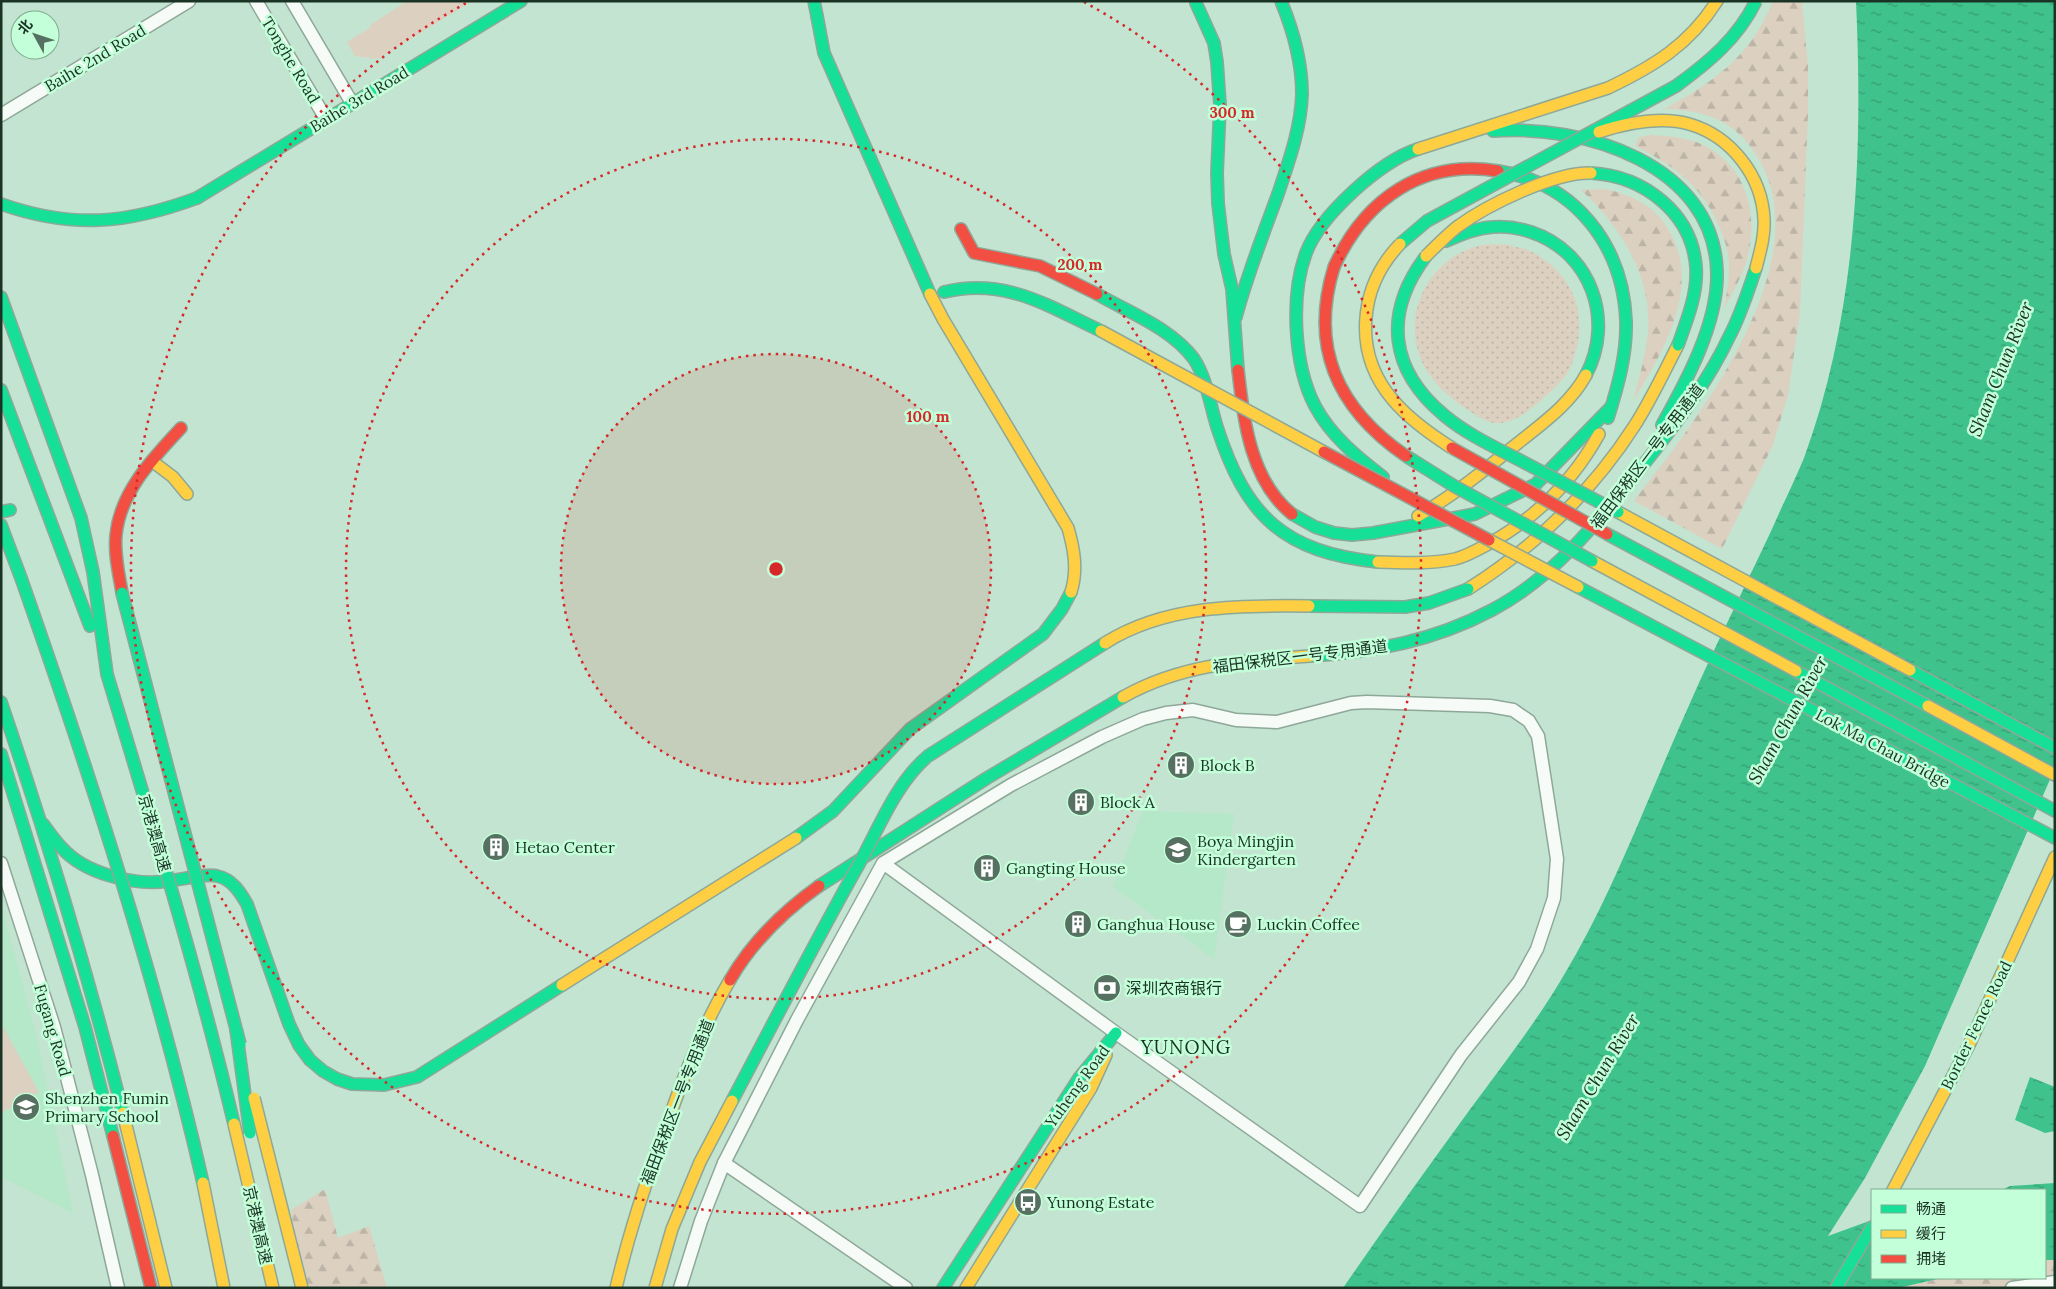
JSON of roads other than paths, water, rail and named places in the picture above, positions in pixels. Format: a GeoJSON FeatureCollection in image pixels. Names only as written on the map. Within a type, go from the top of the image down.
{"type":"FeatureCollection","features":[{"type":"Feature","properties":{"kind":"main road","name":"Baihe 3rd Road"},"geometry":{"type":"LineString","coordinates":[[4,205],[48,217],[85,222],[104,221],[158,212],[197,198],[521,1]]}},
{"type":"Feature","properties":{"kind":"main road"},"geometry":{"type":"LineString","coordinates":[[42,822],[62,849],[77,860],[108,875],[135,882],[155,883],[216,874],[228,880],[238,890],[247,904],[289,1022],[299,1044],[311,1061],[350,1085],[373,1087],[396,1084],[417,1077],[813,827],[833,811],[910,729],[1043,634],[1059,616],[1070,594],[1076,568],[1074,548],[1068,528],[943,320],[923,280],[824,53],[814,1]]}},
{"type":"Feature","properties":{"kind":"main road"},"geometry":{"type":"LineString","coordinates":[[1234,328],[1245,286],[1290,156],[1299,119],[1301,89],[1297,51],[1290,23],[1281,1]]}},
{"type":"Feature","properties":{"kind":"main road"},"geometry":{"type":"LineString","coordinates":[[1420,504],[1385,479],[1339,439],[1325,421],[1312,398],[1303,372],[1297,312],[1300,282],[1308,249],[1333,211],[1358,186],[1393,160],[1417,149],[1608,88],[1623,81],[1661,61],[1676,50],[1702,24],[1717,1]]}},
{"type":"Feature","properties":{"kind":"main road"},"geometry":{"type":"LineString","coordinates":[[1756,1],[1739,31],[1723,50],[1701,69],[1676,86],[1446,209],[1408,235],[1392,250],[1376,274],[1370,287],[1366,306],[1365,327],[1367,347],[1379,380],[1400,410],[1437,440],[1607,534],[2055,775]]}},
{"type":"Feature","properties":{"kind":"main road"},"geometry":{"type":"LineString","coordinates":[[1196,3],[1214,43],[1217,62],[1220,98],[1216,173],[1218,203],[1224,254],[1232,289],[1234,328],[1247,430],[1260,473],[1279,503],[1298,518],[1315,527],[1352,535],[1373,533],[1475,514],[1536,484],[1611,407]]}},
{"type":"Feature","properties":{"kind":"main road","name":"福田保税区一号专用通道"},"geometry":{"type":"LineString","coordinates":[[616,1288],[644,1188],[684,1074],[718,998],[740,962],[770,927],[801,898],[1014,762],[1124,696],[1153,682],[1192,669],[1235,663],[1368,651],[1414,640],[1485,614],[1509,600],[1558,564],[1587,534],[1683,413],[1710,372],[1728,340],[1756,268],[1764,235],[1761,198],[1755,180],[1734,151],[1720,139],[1688,124],[1656,122],[1612,128],[1571,141]]}},
{"type":"Feature","properties":{"kind":"main road"},"geometry":{"type":"LineString","coordinates":[[1381,169],[1429,146],[1457,137],[1482,132],[1534,131],[1598,143],[1649,162],[1670,177],[1694,203],[1703,216],[1711,236],[1715,256],[1717,274],[1710,317],[1685,381],[1664,422],[1623,490]]}},
{"type":"Feature","properties":{"kind":"main road","name":"Lok Ma Chau Bridge"},"geometry":{"type":"LineString","coordinates":[[1611,407],[1624,363],[1626,337],[1622,288],[1615,262],[1588,218],[1570,201],[1552,189],[1530,178],[1497,169],[1468,168],[1438,172],[1410,183],[1382,200],[1360,222],[1343,246],[1334,267],[1324,317],[1327,346],[1332,366],[1342,389],[1354,408],[1373,429],[1420,467],[1592,562],[2055,811]]}},
{"type":"Feature","properties":{"kind":"main road"},"geometry":{"type":"LineString","coordinates":[[656,1288],[672,1229],[708,1147],[892,804],[910,773],[928,756],[1120,634],[1155,620],[1175,614],[1217,607],[1405,607],[1429,603],[1468,589],[1512,559],[1563,512],[1601,471],[1634,426],[1678,345],[1696,285],[1696,266],[1693,247],[1686,229],[1676,214],[1662,200],[1632,182],[1603,174],[1581,174],[1558,178],[1509,199],[1459,225],[1426,256],[1412,273],[1404,289],[1397,320],[1399,349],[1405,368],[1416,388],[1431,404],[1468,432],[1618,512],[2055,748]]}},
{"type":"Feature","properties":{"kind":"main road"},"geometry":{"type":"LineString","coordinates":[[1373,533],[1417,517],[1442,503],[1470,483],[1548,419],[1580,386],[1592,365],[1598,345],[1599,326],[1596,304],[1590,284],[1578,264],[1563,249],[1547,238],[1530,231],[1512,227],[1493,226],[1472,229],[1438,245],[1426,256]]}},
{"type":"Feature","properties":{"kind":"main road"},"geometry":{"type":"LineString","coordinates":[[961,229],[974,253],[1040,266],[1069,279],[1162,331],[1185,348],[1202,374],[1222,440],[1247,497],[1264,517],[1287,535],[1328,553],[1356,560],[1414,562],[1458,558],[1488,544],[1538,511],[1559,490],[1596,439],[1611,407]]}},
{"type":"Feature","properties":{"kind":"main road"},"geometry":{"type":"LineString","coordinates":[[944,292],[968,285],[1014,291],[1101,331],[1420,504]]}},
{"type":"Feature","properties":{"kind":"main road"},"geometry":{"type":"LineString","coordinates":[[1,297],[81,518],[92,572],[107,674]]}},
{"type":"Feature","properties":{"kind":"main road","name":"京港澳高速"},"geometry":{"type":"LineString","coordinates":[[1,390],[107,674],[156,838],[222,1072],[273,1288]]}},
{"type":"Feature","properties":{"kind":"main road"},"geometry":{"type":"LineString","coordinates":[[1563,512],[1591,464],[1611,407]]}},
{"type":"Feature","properties":{"kind":"main road"},"geometry":{"type":"LineString","coordinates":[[181,428],[152,461],[128,497],[117,528],[117,562],[133,640],[278,1189],[292,1254],[302,1288]]}},
{"type":"Feature","properties":{"kind":"main road"},"geometry":{"type":"LineString","coordinates":[[152,461],[173,477],[187,494]]}},
{"type":"Feature","properties":{"kind":"main road","name":"Lok Ma Chau Bridge"},"geometry":{"type":"LineString","coordinates":[[1420,504],[2055,838]]}},
{"type":"Feature","properties":{"kind":"main road"},"geometry":{"type":"LineString","coordinates":[[1,525],[90,775],[167,1032],[211,1217],[224,1288]]}},
{"type":"Feature","properties":{"kind":"main road"},"geometry":{"type":"LineString","coordinates":[[1,542],[21,578]]}},
{"type":"Feature","properties":{"kind":"main road"},"geometry":{"type":"LineString","coordinates":[[1,702],[42,822],[105,1039],[166,1288]]}},
{"type":"Feature","properties":{"kind":"main road"},"geometry":{"type":"LineString","coordinates":[[1,754],[85,1027],[151,1288]]}},
{"type":"Feature","properties":{"kind":"main road","name":"Border Fence Road"},"geometry":{"type":"LineString","coordinates":[[1894,1189],[1969,1045],[2052,872],[2055,857]]}},
{"type":"Feature","properties":{"kind":"main road"},"geometry":{"type":"LineString","coordinates":[[236,1030],[269,1268]]}},
{"type":"Feature","properties":{"kind":"main road","name":"Yuheng Road"},"geometry":{"type":"LineString","coordinates":[[944,1288],[1079,1078],[1116,1033]]}},
{"type":"Feature","properties":{"kind":"main road","name":"Yuheng Road"},"geometry":{"type":"LineString","coordinates":[[966,1288],[1091,1088],[1116,1033]]}},
{"type":"Feature","properties":{"kind":"main road"},"geometry":{"type":"LineString","coordinates":[[1836,1288],[1871,1229]]}},
{"type":"Feature","properties":{"kind":"street","name":"Baihe 2nd Road"},"geometry":{"type":"LineString","coordinates":[[1,115],[189,1]]}},
{"type":"Feature","properties":{"kind":"street","name":"Tonghe Road"},"geometry":{"type":"LineString","coordinates":[[256,1],[326,119]]}},
{"type":"Feature","properties":{"kind":"street","name":"Tonghe Road"},"geometry":{"type":"LineString","coordinates":[[292,1],[352,104]]}},
{"type":"Feature","properties":{"kind":"street"},"geometry":{"type":"LineString","coordinates":[[680,1288],[684,1271],[724,1162],[797,1020],[883,863],[1011,785],[1102,737],[1143,720],[1166,713],[1193,710],[1236,720],[1276,722],[1351,703],[1367,702],[1490,706],[1513,710],[1529,721],[1538,736],[1558,859],[1554,898],[1537,949],[1519,982],[1461,1055],[1360,1206],[1116,1033],[883,863]]}},
{"type":"Feature","properties":{"kind":"street","name":"Fugang Road"},"geometry":{"type":"LineString","coordinates":[[1,863],[54,1027],[92,1175],[118,1288]]}},
{"type":"Feature","properties":{"kind":"street"},"geometry":{"type":"LineString","coordinates":[[724,1162],[906,1288]]}},
{"type":"Feature","properties":{"kind":"street"},"geometry":{"type":"LineString","coordinates":[[672,1288],[684,1271]]}},
{"type":"Feature","properties":{"kind":"street"},"geometry":{"type":"LineString","coordinates":[[2012,1288],[2055,1282]]}},
{"type":"Feature","properties":{"kind":"water","name":"Sham Chun River"},"geometry":{"type":"Polygon","coordinates":[[[1856,1],[2055,1],[2055,768],[1925,1066],[1865,1178],[1828,1236],[1871,1220],[1871,1279],[1938,1279],[1898,1288],[1343,1288],[1529,1029],[1551,997],[1580,947],[1614,879],[1700,681],[1804,458],[1822,403],[1846,290],[1857,174],[1858,58],[1856,1]]]}},
{"type":"Feature","properties":{"kind":"water"},"geometry":{"type":"Polygon","coordinates":[[[2030,1077],[2055,1087],[2055,1131],[2045,1133],[2015,1120],[2030,1077]]]}},
{"type":"Feature","properties":{"kind":"water"},"geometry":{"type":"Polygon","coordinates":[[[2055,1183],[2055,1260],[2046,1260],[2046,1189],[2004,1189],[2010,1186],[2055,1183]]]}},
{"type":"Feature","properties":{"kind":"place","name":"Block B"},"geometry":{"type":"Point","coordinates":[1181,765]}},
{"type":"Feature","properties":{"kind":"place","name":"Block A"},"geometry":{"type":"Point","coordinates":[1081,802]}},
{"type":"Feature","properties":{"kind":"place","name":"Hetao Center"},"geometry":{"type":"Point","coordinates":[496,847]}},
{"type":"Feature","properties":{"kind":"place","name":"Boya Mingjin Kindergarten"},"geometry":{"type":"Point","coordinates":[1178,850]}},
{"type":"Feature","properties":{"kind":"place","name":"Gangting House"},"geometry":{"type":"Point","coordinates":[987,868]}},
{"type":"Feature","properties":{"kind":"place","name":"Ganghua House"},"geometry":{"type":"Point","coordinates":[1078,924]}},
{"type":"Feature","properties":{"kind":"place","name":"Luckin Coffee"},"geometry":{"type":"Point","coordinates":[1238,924]}},
{"type":"Feature","properties":{"kind":"place","name":"深圳农商银行"},"geometry":{"type":"Point","coordinates":[1107,988]}},
{"type":"Feature","properties":{"kind":"place","name":"Shenzhen Fumin Primary School"},"geometry":{"type":"Point","coordinates":[26,1107]}},
{"type":"Feature","properties":{"kind":"place","name":"Yunong Estate"},"geometry":{"type":"Point","coordinates":[1028,1202]}},
{"type":"Feature","properties":{"kind":"district","name":"YUNONG"},"geometry":{"type":"Point","coordinates":[1186,1047]}}]}
